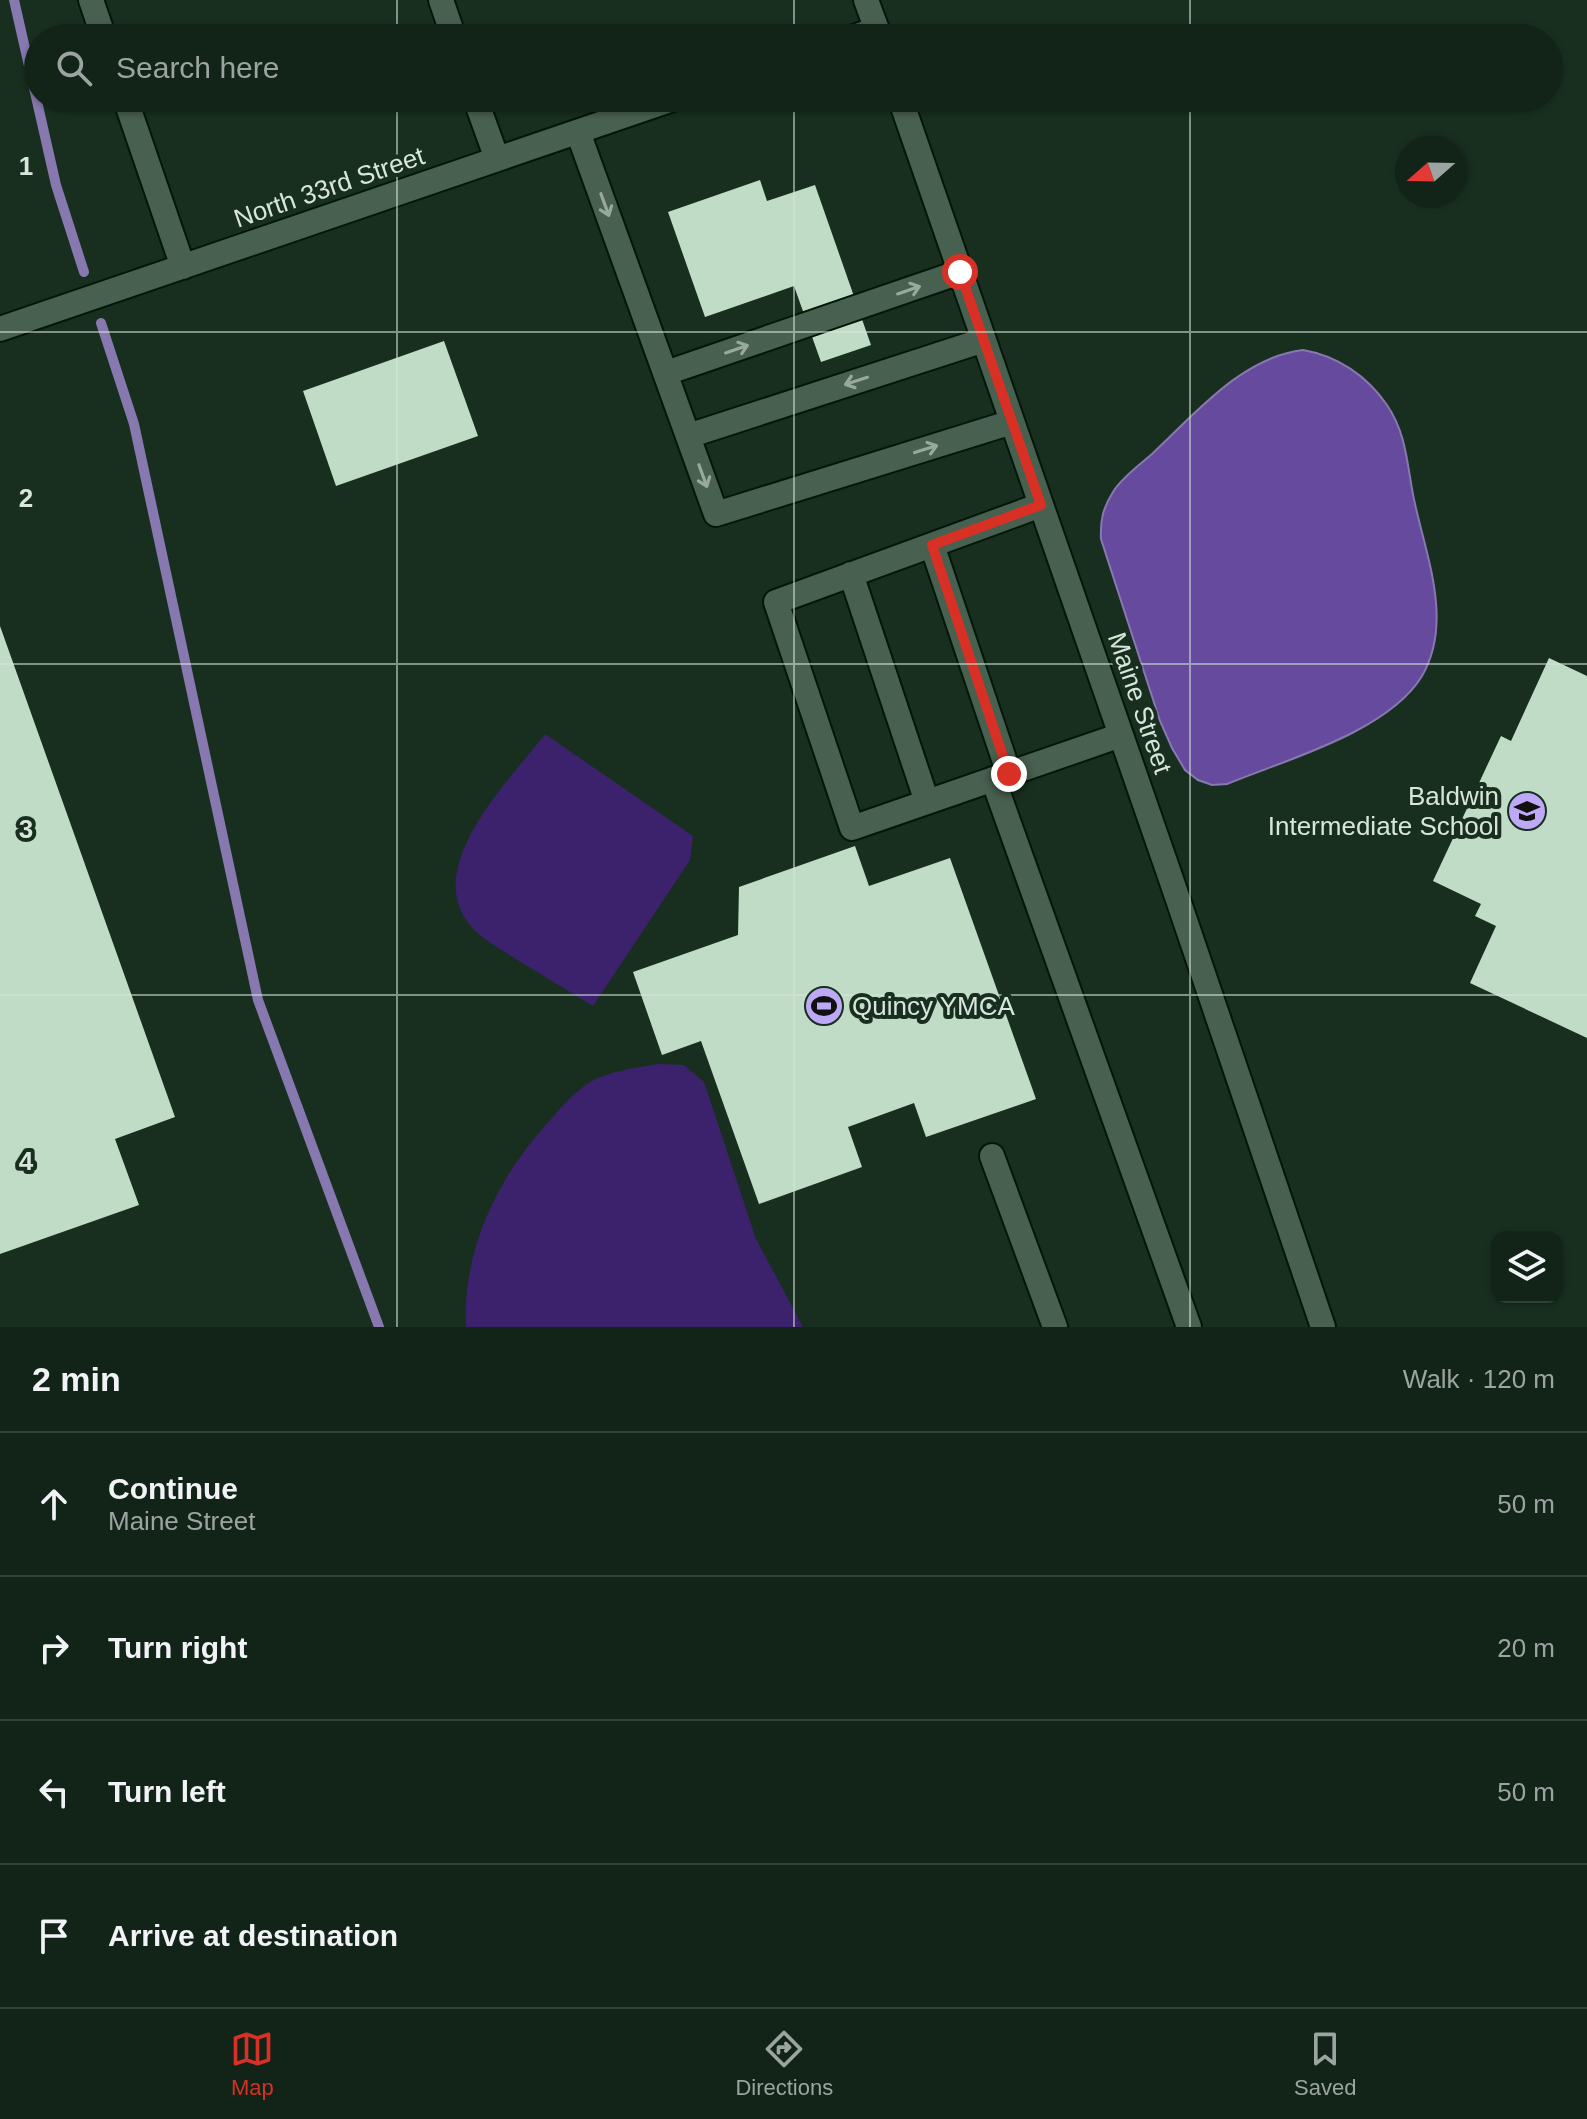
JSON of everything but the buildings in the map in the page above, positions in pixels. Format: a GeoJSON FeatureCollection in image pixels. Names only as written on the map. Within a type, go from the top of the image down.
{"type":"FeatureCollection","features":[{"type":"Feature","properties":{"kind":"street"},"geometry":{"type":"LineString","coordinates":[[91,0],[99,24]]}},
{"type":"Feature","properties":{"kind":"street"},"geometry":{"type":"LineString","coordinates":[[441,0],[449,24]]}},
{"type":"Feature","properties":{"kind":"street"},"geometry":{"type":"LineString","coordinates":[[866,0],[874,24]]}},
{"type":"Feature","properties":{"kind":"street"},"geometry":{"type":"LineString","coordinates":[[130,112],[183,267]]}},
{"type":"Feature","properties":{"kind":"street"},"geometry":{"type":"LineString","coordinates":[[480,112],[497,159]]}},
{"type":"Feature","properties":{"kind":"street","name":"North 33rd Street"},"geometry":{"type":"LineString","coordinates":[[0,329],[636,112]]}},
{"type":"Feature","properties":{"kind":"street","name":"Maine Street"},"geometry":{"type":"LineString","coordinates":[[905,112],[1323,1327]]}},
{"type":"Feature","properties":{"kind":"street"},"geometry":{"type":"LineString","coordinates":[[578,132],[716,514],[1012,422]]}},
{"type":"Feature","properties":{"kind":"street"},"geometry":{"type":"LineString","coordinates":[[666,373],[960,272]]}},
{"type":"Feature","properties":{"kind":"street"},"geometry":{"type":"LineString","coordinates":[[688,436],[984,340]]}},
{"type":"Feature","properties":{"kind":"street"},"geometry":{"type":"LineString","coordinates":[[1041,505],[776,602],[852,828],[1121,735]]}},
{"type":"Feature","properties":{"kind":"street"},"geometry":{"type":"LineString","coordinates":[[932,545],[1001,776],[1189,1327]]}},
{"type":"Feature","properties":{"kind":"street"},"geometry":{"type":"LineString","coordinates":[[851,574],[927,802]]}},
{"type":"Feature","properties":{"kind":"street"},"geometry":{"type":"LineString","coordinates":[[992,1156],[1055,1327]]}},
{"type":"Feature","properties":{"kind":"shaded area"},"geometry":{"type":"Polygon","coordinates":[[[1303,350],[1340,362],[1361,376],[1394,417],[1403,441],[1431,568],[1437,613],[1436,634],[1422,676],[1406,696],[1385,713],[1334,742],[1227,784],[1212,785],[1198,780],[1185,770],[1160,721],[1101,539],[1103,514],[1121,481],[1221,390],[1260,364],[1303,350]]]}},
{"type":"Feature","properties":{"kind":"shaded area"},"geometry":{"type":"Polygon","coordinates":[[[545,734],[693,836],[690,860],[593,1006],[480,935],[470,925],[458,902],[456,877],[463,851],[476,824],[545,734]]]}},
{"type":"Feature","properties":{"kind":"shaded area"},"geometry":{"type":"Polygon","coordinates":[[[658,1064],[684,1065],[704,1082],[756,1239],[803,1327],[466,1327],[466,1298],[477,1241],[500,1188],[533,1140],[587,1084],[612,1073],[658,1064]]]}},
{"type":"Feature","properties":{"kind":"waterway"},"geometry":{"type":"LineString","coordinates":[[14,0],[24,44]]}},
{"type":"Feature","properties":{"kind":"waterway"},"geometry":{"type":"LineString","coordinates":[[39,112],[56,185],[84,272]]}},
{"type":"Feature","properties":{"kind":"waterway"},"geometry":{"type":"LineString","coordinates":[[101,323],[134,424],[258,1000],[379,1327]]}},
{"type":"Feature","properties":{"kind":"place","name":"Baldwin Intermediate School"},"geometry":{"type":"Point","coordinates":[1527,811]}},
{"type":"Feature","properties":{"kind":"place","name":"Quincy YMCA"},"geometry":{"type":"Point","coordinates":[824,1006]}},
{"type":"Feature","properties":{"kind":"route"},"geometry":{"type":"LineString","coordinates":[[960,272],[1041,505],[932,545],[1009,774]]}}]}
